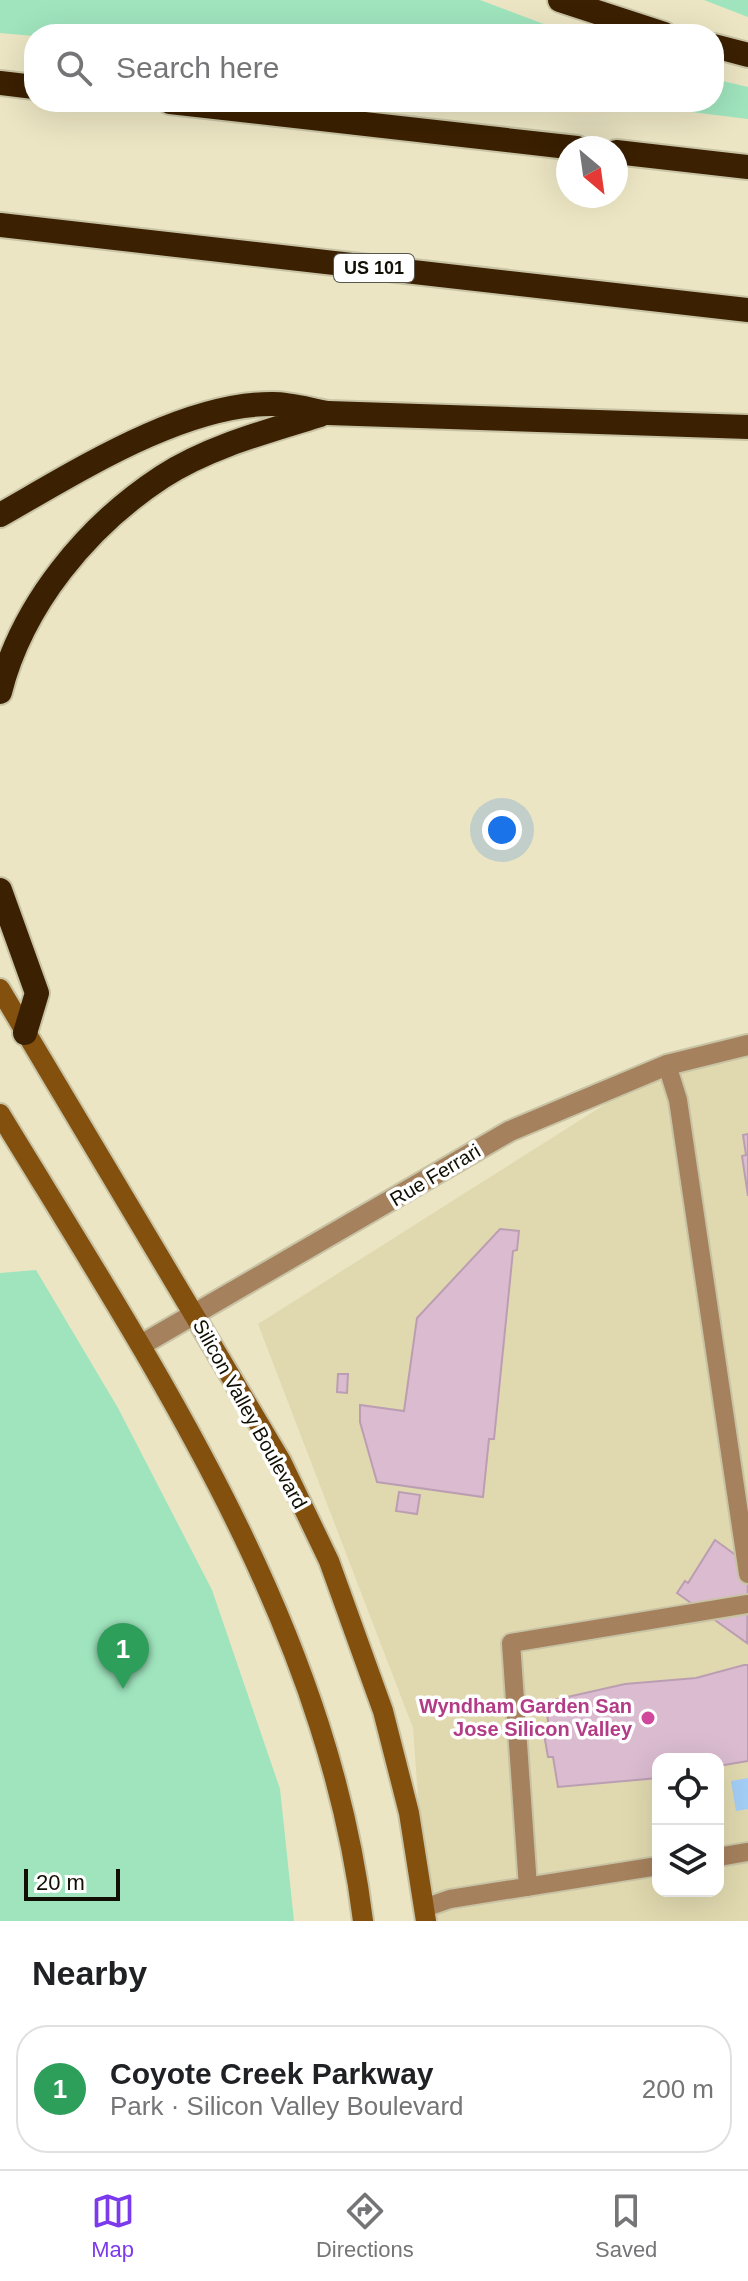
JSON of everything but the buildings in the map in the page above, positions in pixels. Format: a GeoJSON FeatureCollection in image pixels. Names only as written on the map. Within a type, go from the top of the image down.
{"type":"FeatureCollection","features":[{"type":"Feature","properties":{"kind":"highway"},"geometry":{"type":"LineString","coordinates":[[560,0],[633,24]]}},
{"type":"Feature","properties":{"kind":"highway"},"geometry":{"type":"LineString","coordinates":[[724,49],[748,55]]}},
{"type":"Feature","properties":{"kind":"highway"},"geometry":{"type":"LineString","coordinates":[[0,83],[24,86]]}},
{"type":"Feature","properties":{"kind":"highway"},"geometry":{"type":"LineString","coordinates":[[258,112],[556,146]]}},
{"type":"Feature","properties":{"kind":"highway"},"geometry":{"type":"LineString","coordinates":[[628,153],[748,167]]}},
{"type":"Feature","properties":{"kind":"highway","name":"US 101"},"geometry":{"type":"LineString","coordinates":[[0,225],[748,310]]}},
{"type":"Feature","properties":{"kind":"highway"},"geometry":{"type":"LineString","coordinates":[[0,515],[101,458],[152,434],[201,417],[273,404],[328,413],[748,427]]}},
{"type":"Feature","properties":{"kind":"highway"},"geometry":{"type":"LineString","coordinates":[[0,692],[15,649],[54,579],[99,528],[128,502],[163,476],[199,458],[328,413]]}},
{"type":"Feature","properties":{"kind":"highway"},"geometry":{"type":"LineString","coordinates":[[0,890],[37,993],[25,1033]]}},
{"type":"Feature","properties":{"kind":"main road","name":"Silicon Valley Boulevard"},"geometry":{"type":"LineString","coordinates":[[0,989],[281,1461],[335,1574],[383,1711],[409,1813],[425,1914]]}},
{"type":"Feature","properties":{"kind":"main road"},"geometry":{"type":"LineString","coordinates":[[0,1114],[141,1345],[223,1492],[272,1594],[318,1724],[338,1799],[363,1921]]}},
{"type":"Feature","properties":{"kind":"street","name":"Rue Ferrari"},"geometry":{"type":"LineString","coordinates":[[141,1345],[510,1131],[667,1065],[748,1045]]}},
{"type":"Feature","properties":{"kind":"lane"},"geometry":{"type":"LineString","coordinates":[[667,1065],[678,1100],[748,1574]]}},
{"type":"Feature","properties":{"kind":"lane"},"geometry":{"type":"LineString","coordinates":[[528,1887],[511,1643],[748,1604]]}},
{"type":"Feature","properties":{"kind":"lane"},"geometry":{"type":"LineString","coordinates":[[724,1856],[748,1852]]}},
{"type":"Feature","properties":{"kind":"lane"},"geometry":{"type":"LineString","coordinates":[[425,1914],[450,1899],[652,1867]]}},
{"type":"Feature","properties":{"kind":"shaded area"},"geometry":{"type":"Polygon","coordinates":[[[748,1045],[748,1921],[427,1921],[413,1728],[258,1324],[667,1065],[748,1045]]]}},
{"type":"Feature","properties":{"kind":"green space"},"geometry":{"type":"Polygon","coordinates":[[[0,0],[480,0],[544,24],[24,24],[24,35],[0,33],[0,0]]]}},
{"type":"Feature","properties":{"kind":"green space"},"geometry":{"type":"Polygon","coordinates":[[[704,0],[748,0],[748,17],[704,0]]]}},
{"type":"Feature","properties":{"kind":"green space"},"geometry":{"type":"Polygon","coordinates":[[[724,81],[748,87],[748,119],[691,112],[724,112],[724,81]]]}},
{"type":"Feature","properties":{"kind":"green space"},"geometry":{"type":"Polygon","coordinates":[[[36,1270],[118,1408],[212,1590],[280,1789],[294,1921],[0,1921],[0,1273],[36,1270]]]}},
{"type":"Feature","properties":{"kind":"water"},"geometry":{"type":"Polygon","coordinates":[[[748,1778],[748,1809],[736,1811],[731,1781],[748,1778]]]}},
{"type":"Feature","properties":{"kind":"place","name":"Coyote Creek Parkway"},"geometry":{"type":"Point","coordinates":[123,1689]}},
{"type":"Feature","properties":{"kind":"place","name":"Wyndham Garden San Jose Silicon Valley"},"geometry":{"type":"Point","coordinates":[648,1718]}}]}
